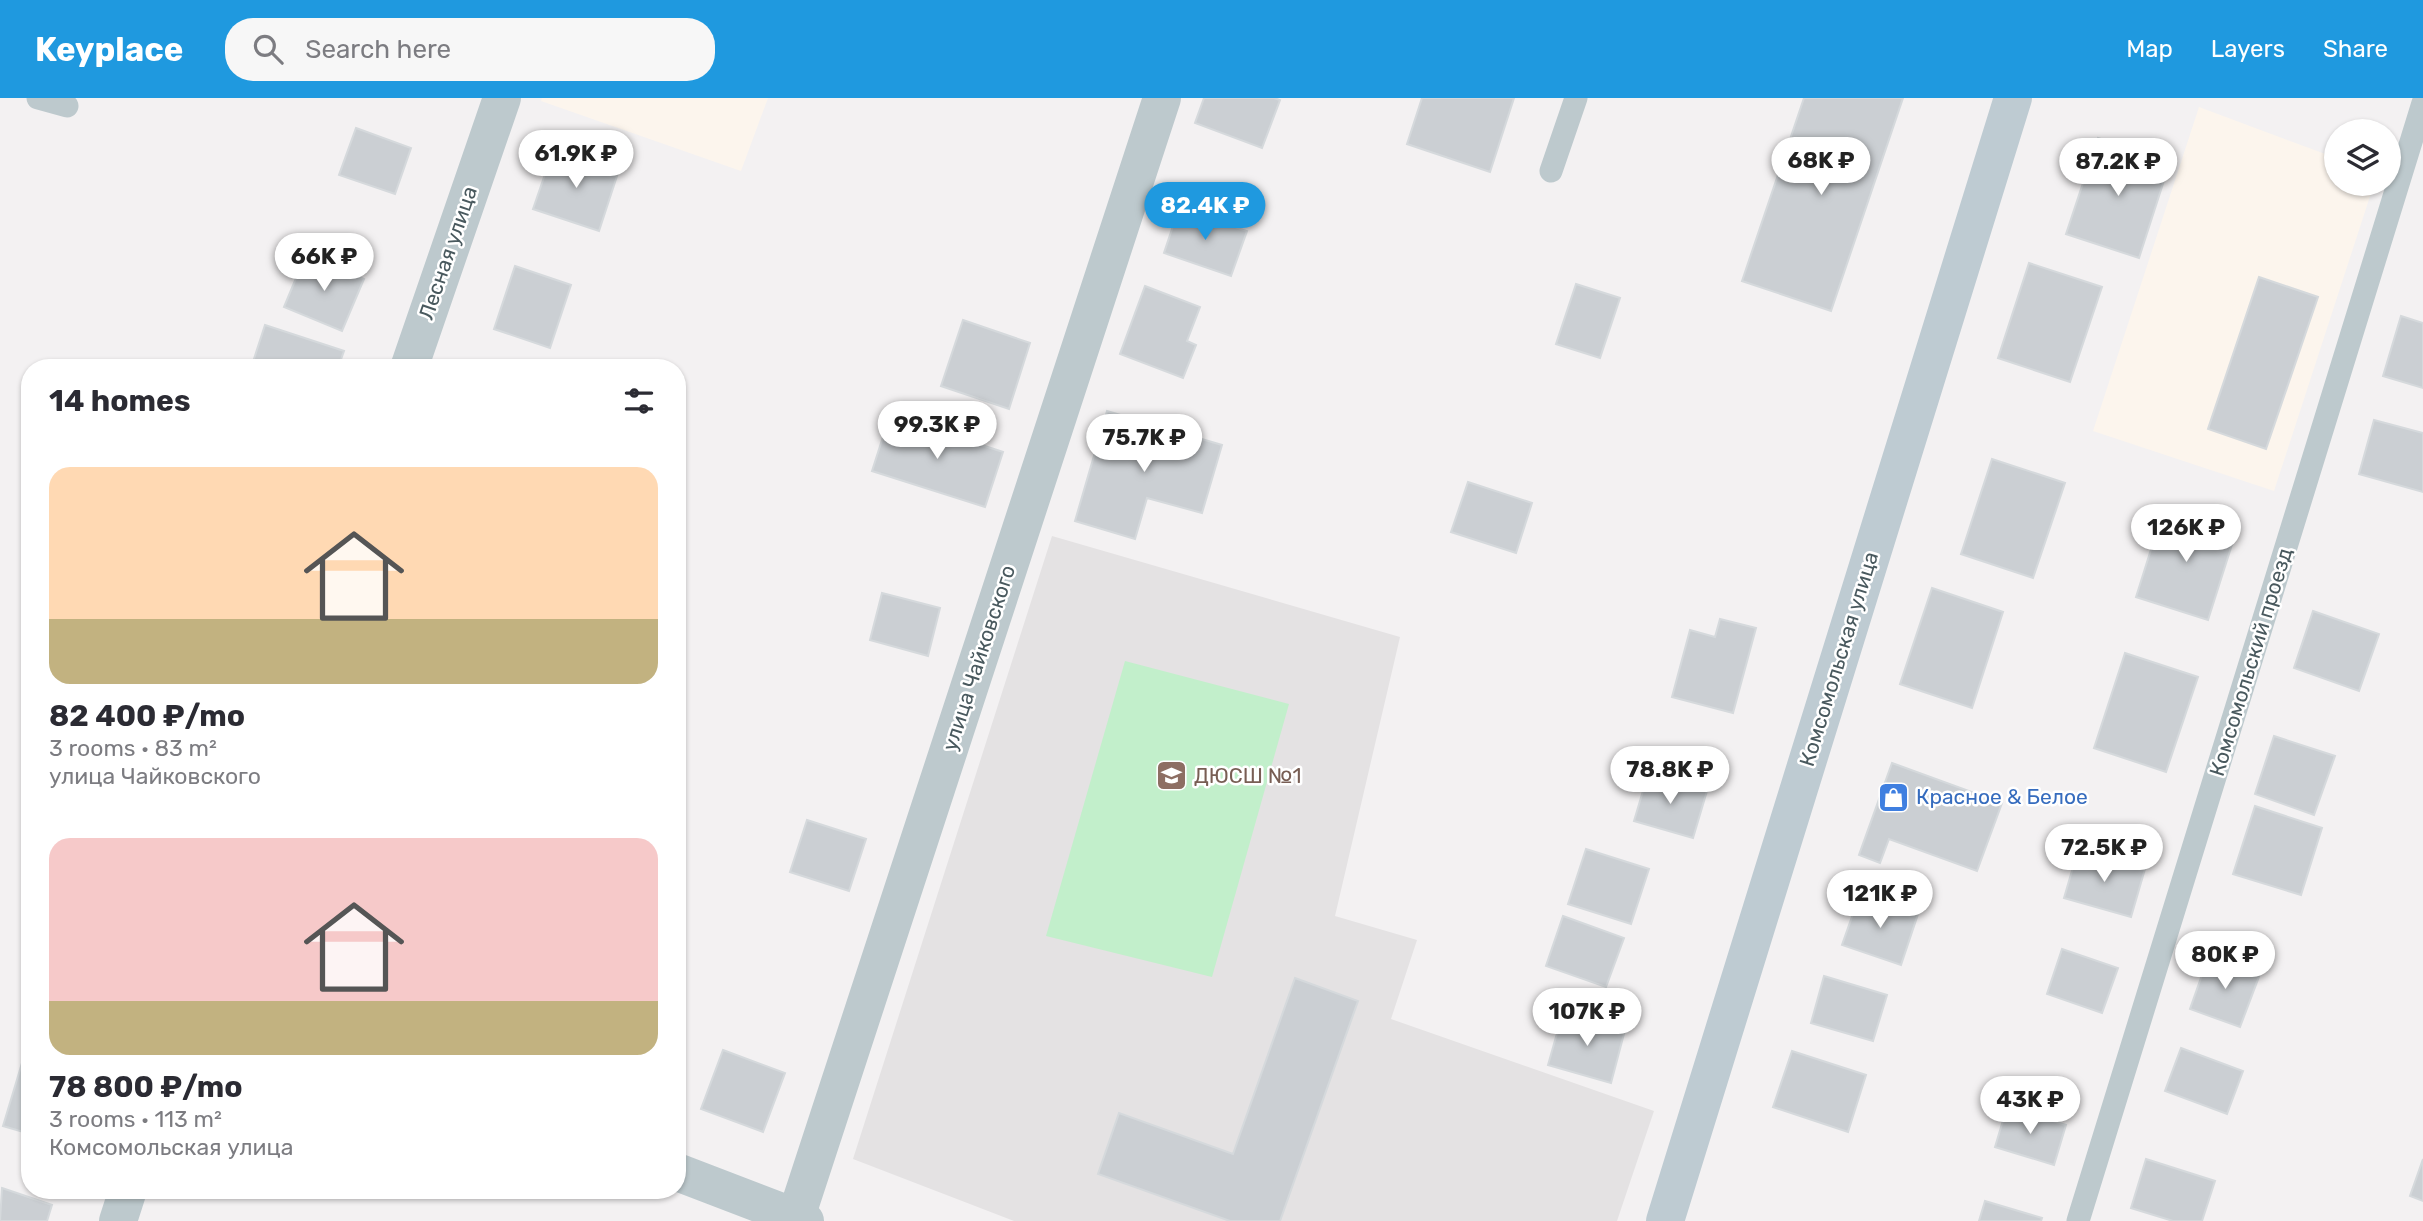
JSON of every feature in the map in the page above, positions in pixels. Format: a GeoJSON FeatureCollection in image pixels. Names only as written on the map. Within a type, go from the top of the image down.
{"type":"FeatureCollection","features":[{"type":"Feature","properties":{"kind":"main road","name":"Комсомольская улица"},"geometry":{"type":"LineString","coordinates":[[1665,1221],[2013,98]]}},
{"type":"Feature","properties":{"kind":"street","name":"Лесная улица"},"geometry":{"type":"LineString","coordinates":[[412,359],[502,98]]}},
{"type":"Feature","properties":{"kind":"street","name":"улица Чайковского"},"geometry":{"type":"LineString","coordinates":[[799,1220],[1162,98]]}},
{"type":"Feature","properties":{"kind":"street"},"geometry":{"type":"LineString","coordinates":[[686,1176],[799,1220]]}},
{"type":"Feature","properties":{"kind":"street"},"geometry":{"type":"LineString","coordinates":[[118,1221],[125,1199]]}},
{"type":"Feature","properties":{"kind":"lane"},"geometry":{"type":"LineString","coordinates":[[38,98],[67,106]]}},
{"type":"Feature","properties":{"kind":"lane"},"geometry":{"type":"LineString","coordinates":[[1551,171],[1576,98]]}},
{"type":"Feature","properties":{"kind":"lane","name":"Комсомольский проезд"},"geometry":{"type":"LineString","coordinates":[[2078,1221],[2423,103]]}},
{"type":"Feature","properties":{"kind":"shaded area"},"geometry":{"type":"Polygon","coordinates":[[[542,98],[768,98],[741,171],[541,101],[542,98]]]}},
{"type":"Feature","properties":{"kind":"shaded area"},"geometry":{"type":"Polygon","coordinates":[[[2199,107],[2324,154],[2324,196],[2370,196],[2274,491],[2093,431],[2199,107]]]}},
{"type":"Feature","properties":{"kind":"shaded area","name":"ДЮСШ №1"},"geometry":{"type":"Polygon","coordinates":[[[1052,536],[1400,637],[1335,916],[1417,940],[1391,1019],[1654,1111],[1617,1221],[1014,1221],[853,1159],[1052,536]]]}},
{"type":"Feature","properties":{"kind":"green space"},"geometry":{"type":"Polygon","coordinates":[[[1125,661],[1289,704],[1212,977],[1046,936],[1125,661]]]}},
{"type":"Feature","properties":{"kind":"building"},"geometry":{"type":"Polygon","coordinates":[[[1204,98],[1280,100],[1262,148],[1195,123],[1204,98]]]}},
{"type":"Feature","properties":{"kind":"building"},"geometry":{"type":"Polygon","coordinates":[[[1422,98],[1514,98],[1490,172],[1407,144],[1422,98]]]}},
{"type":"Feature","properties":{"kind":"building"},"geometry":{"type":"Polygon","coordinates":[[[1804,98],[1903,98],[1831,311],[1742,281],[1804,98]]]}},
{"type":"Feature","properties":{"kind":"building"},"geometry":{"type":"Polygon","coordinates":[[[356,128],[411,148],[395,194],[339,175],[356,128]]]}},
{"type":"Feature","properties":{"kind":"building"},"geometry":{"type":"Polygon","coordinates":[[[2098,138],[2170,162],[2139,258],[2066,234],[2098,138]]]}},
{"type":"Feature","properties":{"kind":"building"},"geometry":{"type":"Polygon","coordinates":[[[554,148],[619,170],[599,231],[533,209],[554,148]]]}},
{"type":"Feature","properties":{"kind":"building"},"geometry":{"type":"Polygon","coordinates":[[[1179,208],[1247,231],[1231,276],[1164,253],[1179,208]]]}},
{"type":"Feature","properties":{"kind":"building"},"geometry":{"type":"Polygon","coordinates":[[[306,254],[364,279],[342,331],[284,307],[306,254]]]}},
{"type":"Feature","properties":{"kind":"building"},"geometry":{"type":"Polygon","coordinates":[[[2029,263],[2102,287],[2070,382],[1998,358],[2029,263]]]}},
{"type":"Feature","properties":{"kind":"building"},"geometry":{"type":"Polygon","coordinates":[[[515,266],[571,285],[550,348],[494,329],[515,266]]]}},
{"type":"Feature","properties":{"kind":"building"},"geometry":{"type":"Polygon","coordinates":[[[2259,277],[2318,297],[2266,449],[2208,429],[2259,277]]]}},
{"type":"Feature","properties":{"kind":"building"},"geometry":{"type":"Polygon","coordinates":[[[1576,284],[1620,298],[1600,358],[1556,344],[1576,284]]]}},
{"type":"Feature","properties":{"kind":"building"},"geometry":{"type":"Polygon","coordinates":[[[1145,286],[1200,307],[1187,341],[1196,345],[1183,378],[1120,354],[1145,286]]]}},
{"type":"Feature","properties":{"kind":"building"},"geometry":{"type":"Polygon","coordinates":[[[2401,316],[2423,323],[2423,388],[2383,376],[2401,316]]]}},
{"type":"Feature","properties":{"kind":"building"},"geometry":{"type":"Polygon","coordinates":[[[963,320],[1030,343],[1009,409],[941,386],[963,320]]]}},
{"type":"Feature","properties":{"kind":"building"},"geometry":{"type":"Polygon","coordinates":[[[265,325],[344,351],[341,359],[254,359],[265,325]]]}},
{"type":"Feature","properties":{"kind":"building"},"geometry":{"type":"Polygon","coordinates":[[[1107,411],[1222,445],[1202,513],[1147,498],[1135,539],[1075,521],[1107,411]]]}},
{"type":"Feature","properties":{"kind":"building"},"geometry":{"type":"Polygon","coordinates":[[[890,415],[1003,452],[985,507],[872,471],[890,415]]]}},
{"type":"Feature","properties":{"kind":"building"},"geometry":{"type":"Polygon","coordinates":[[[2374,420],[2423,433],[2423,492],[2359,474],[2374,420]]]}},
{"type":"Feature","properties":{"kind":"building"},"geometry":{"type":"Polygon","coordinates":[[[1992,459],[2065,483],[2033,578],[1961,554],[1992,459]]]}},
{"type":"Feature","properties":{"kind":"building"},"geometry":{"type":"Polygon","coordinates":[[[1468,482],[1532,503],[1516,553],[1451,532],[1468,482]]]}},
{"type":"Feature","properties":{"kind":"building"},"geometry":{"type":"Polygon","coordinates":[[[2164,508],[2236,532],[2208,620],[2136,597],[2164,508]]]}},
{"type":"Feature","properties":{"kind":"building"},"geometry":{"type":"Polygon","coordinates":[[[1932,588],[2003,612],[1972,708],[1900,684],[1932,588]]]}},
{"type":"Feature","properties":{"kind":"building"},"geometry":{"type":"Polygon","coordinates":[[[882,593],[940,608],[928,656],[870,640],[882,593]]]}},
{"type":"Feature","properties":{"kind":"building"},"geometry":{"type":"Polygon","coordinates":[[[2313,611],[2379,634],[2359,691],[2294,668],[2313,611]]]}},
{"type":"Feature","properties":{"kind":"building"},"geometry":{"type":"Polygon","coordinates":[[[1720,619],[1756,628],[1733,713],[1672,697],[1690,630],[1715,637],[1720,619]]]}},
{"type":"Feature","properties":{"kind":"building"},"geometry":{"type":"Polygon","coordinates":[[[2125,653],[2198,677],[2166,772],[2094,748],[2125,653]]]}},
{"type":"Feature","properties":{"kind":"building"},"geometry":{"type":"Polygon","coordinates":[[[2274,736],[2335,756],[2314,815],[2255,794],[2274,736]]]}},
{"type":"Feature","properties":{"kind":"building"},"geometry":{"type":"Polygon","coordinates":[[[1892,763],[2002,803],[1977,871],[1889,839],[1880,863],[1859,855],[1892,763]]]}},
{"type":"Feature","properties":{"kind":"building"},"geometry":{"type":"Polygon","coordinates":[[[1648,774],[1707,791],[1693,838],[1634,821],[1648,774]]]}},
{"type":"Feature","properties":{"kind":"building"},"geometry":{"type":"Polygon","coordinates":[[[2255,806],[2322,828],[2301,895],[2233,874],[2255,806]]]}},
{"type":"Feature","properties":{"kind":"building"},"geometry":{"type":"Polygon","coordinates":[[[807,820],[866,839],[849,891],[790,872],[807,820]]]}},
{"type":"Feature","properties":{"kind":"building"},"geometry":{"type":"Polygon","coordinates":[[[1586,849],[1649,869],[1631,924],[1568,904],[1586,849]]]}},
{"type":"Feature","properties":{"kind":"building"},"geometry":{"type":"Polygon","coordinates":[[[2078,850],[2145,869],[2131,917],[2064,898],[2078,850]]]}},
{"type":"Feature","properties":{"kind":"building"},"geometry":{"type":"Polygon","coordinates":[[[1860,894],[1918,914],[1901,965],[1842,945],[1860,894]]]}},
{"type":"Feature","properties":{"kind":"building"},"geometry":{"type":"Polygon","coordinates":[[[1563,916],[1624,938],[1606,987],[1546,966],[1563,916]]]}},
{"type":"Feature","properties":{"kind":"building"},"geometry":{"type":"Polygon","coordinates":[[[2062,949],[2118,968],[2102,1013],[2047,994],[2062,949]]]}},
{"type":"Feature","properties":{"kind":"building"},"geometry":{"type":"Polygon","coordinates":[[[2209,955],[2260,974],[2240,1027],[2190,1009],[2209,955]]]}},
{"type":"Feature","properties":{"kind":"building"},"geometry":{"type":"Polygon","coordinates":[[[1824,976],[1887,995],[1873,1041],[1811,1023],[1824,976]]]}},
{"type":"Feature","properties":{"kind":"building"},"geometry":{"type":"Polygon","coordinates":[[[1295,978],[1358,1001],[1280,1221],[1230,1221],[1098,1174],[1119,1113],[1233,1154],[1295,978]]]}},
{"type":"Feature","properties":{"kind":"building"},"geometry":{"type":"Polygon","coordinates":[[[1563,1012],[1625,1030],[1611,1083],[1548,1065],[1563,1012]]]}},
{"type":"Feature","properties":{"kind":"building"},"geometry":{"type":"Polygon","coordinates":[[[2181,1048],[2243,1071],[2227,1114],[2165,1091],[2181,1048]]]}},
{"type":"Feature","properties":{"kind":"building"},"geometry":{"type":"Polygon","coordinates":[[[723,1050],[785,1073],[763,1132],[701,1109],[723,1050]]]}},
{"type":"Feature","properties":{"kind":"building"},"geometry":{"type":"Polygon","coordinates":[[[1792,1051],[1866,1075],[1848,1132],[1773,1107],[1792,1051]]]}},
{"type":"Feature","properties":{"kind":"building"},"geometry":{"type":"Polygon","coordinates":[[[21,1066],[21,1131],[3,1126],[21,1066]]]}},
{"type":"Feature","properties":{"kind":"building"},"geometry":{"type":"Polygon","coordinates":[[[2007,1107],[2066,1125],[2054,1165],[1995,1147],[2007,1107]]]}},
{"type":"Feature","properties":{"kind":"building"},"geometry":{"type":"Polygon","coordinates":[[[2146,1159],[2215,1181],[2202,1221],[2173,1221],[2131,1208],[2146,1159]]]}},
{"type":"Feature","properties":{"kind":"building"},"geometry":{"type":"Polygon","coordinates":[[[2423,1159],[2423,1201],[2410,1196],[2423,1159]]]}},
{"type":"Feature","properties":{"kind":"building"},"geometry":{"type":"Polygon","coordinates":[[[2,1188],[21,1194],[21,1199],[34,1199],[52,1205],[47,1221],[0,1221],[2,1188]]]}},
{"type":"Feature","properties":{"kind":"building"},"geometry":{"type":"Polygon","coordinates":[[[1985,1201],[2042,1218],[2041,1221],[1979,1221],[1985,1201]]]}},
{"type":"Feature","properties":{"kind":"place","name":"ДЮСШ №1"},"geometry":{"type":"Point","coordinates":[1171,776]}},
{"type":"Feature","properties":{"kind":"place","name":"Красное & Белое"},"geometry":{"type":"Point","coordinates":[1893,797]}}]}
